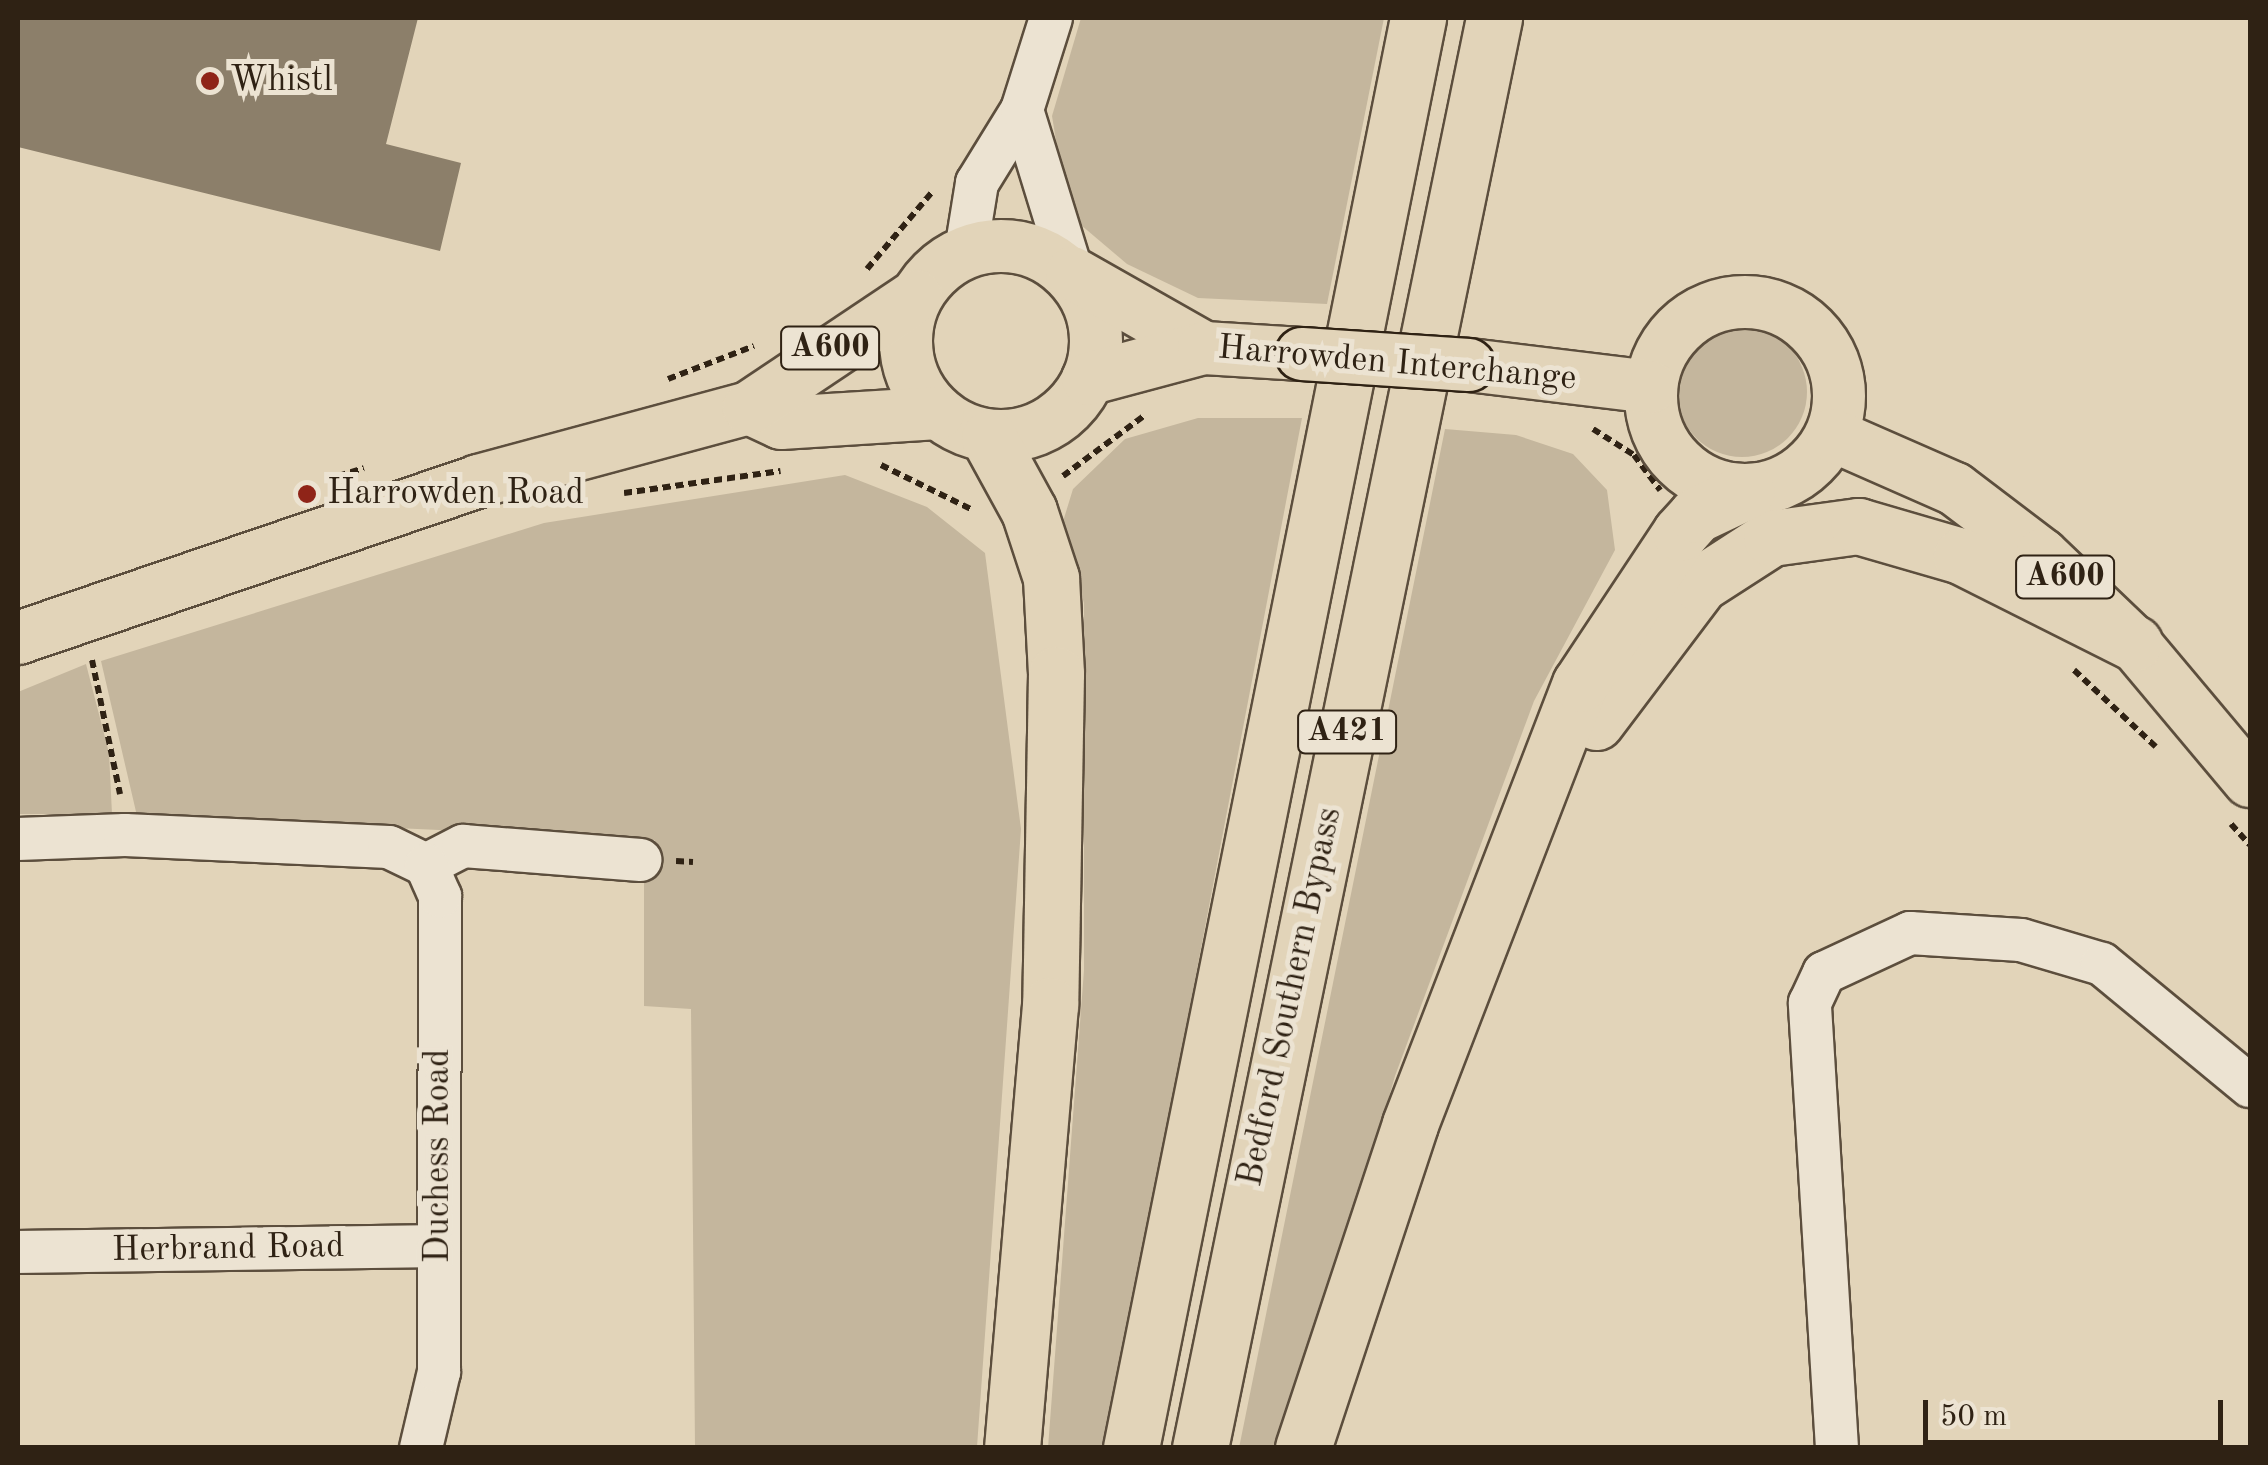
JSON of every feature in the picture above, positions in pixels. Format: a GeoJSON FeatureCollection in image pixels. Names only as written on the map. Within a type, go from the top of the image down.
{"type":"FeatureCollection","features":[{"type":"Feature","properties":{"kind":"highway","name":"Bedford Southern Bypass"},"geometry":{"type":"LineString","coordinates":[[1130,1448],[1418,18]]}},
{"type":"Feature","properties":{"kind":"highway","name":"Bedford Southern Bypass"},"geometry":{"type":"LineString","coordinates":[[1200,1448],[1494,18]]}},
{"type":"Feature","properties":{"kind":"highway"},"geometry":{"type":"LineString","coordinates":[[989,438],[1029,511],[1051,578],[1056,674],[1050,1005],[1012,1448]]}},
{"type":"Feature","properties":{"kind":"highway"},"geometry":{"type":"LineString","coordinates":[[1304,1448],[1410,1124],[1520,825],[1580,684],[1640,591],[1696,515],[1747,490]]}},
{"type":"Feature","properties":{"kind":"highway"},"geometry":{"type":"LineString","coordinates":[[1520,825],[1700,584],[1771,538],[1858,526],[1960,556],[2134,643]]}},
{"type":"Feature","properties":{"kind":"main road"},"geometry":{"type":"LineString","coordinates":[[938,413],[910,361],[916,296],[966,250],[997,243],[1022,247],[1204,348]]}},
{"type":"Feature","properties":{"kind":"main road"},"geometry":{"type":"LineString","coordinates":[[749,408],[781,423],[938,413],[989,438],[1020,437],[1049,426],[1072,406],[1088,379],[1089,310],[1072,274]]}},
{"type":"Feature","properties":{"kind":"main road","name":"A600"},"geometry":{"type":"LineString","coordinates":[[18,638],[478,481],[749,408],[916,296]]}},
{"type":"Feature","properties":{"kind":"main road"},"geometry":{"type":"LineString","coordinates":[[1736,301],[1769,304],[1799,317],[1822,340],[1836,370],[1840,402],[1832,434],[1798,475],[1747,490],[1715,486],[1687,471],[1659,433],[1650,387],[1659,355],[1678,328],[1704,309],[1736,301]]}},
{"type":"Feature","properties":{"kind":"main road","name":"Harrowden Interchange"},"geometry":{"type":"LineString","coordinates":[[1088,379],[1204,348],[1469,365],[1650,387]]}},
{"type":"Feature","properties":{"kind":"main road","name":"A600"},"geometry":{"type":"LineString","coordinates":[[1832,434],[1955,488],[2042,555],[2134,643],[2237,799]]}},
{"type":"Feature","properties":{"kind":"street"},"geometry":{"type":"LineString","coordinates":[[966,250],[977,182],[1022,110],[1051,18]]}},
{"type":"Feature","properties":{"kind":"street"},"geometry":{"type":"LineString","coordinates":[[1022,110],[1072,274]]}},
{"type":"Feature","properties":{"kind":"street"},"geometry":{"type":"LineString","coordinates":[[18,839],[125,835],[389,846],[426,864],[463,846],[640,860]]}},
{"type":"Feature","properties":{"kind":"street","name":"Duchess Road"},"geometry":{"type":"LineString","coordinates":[[421,1448],[439,1372],[440,896],[426,864]]}},
{"type":"Feature","properties":{"kind":"street"},"geometry":{"type":"LineString","coordinates":[[1837,1448],[1810,1003],[1824,972],[1910,933],[2021,940],[2102,964],[2250,1086]]}},
{"type":"Feature","properties":{"kind":"street","name":"Herbrand Road"},"geometry":{"type":"LineString","coordinates":[[18,1252],[439,1246]]}},
{"type":"Feature","properties":{"kind":"path"},"geometry":{"type":"LineString","coordinates":[[1050,488],[1100,443],[1149,414]]}},
{"type":"Feature","properties":{"kind":"path"},"geometry":{"type":"LineString","coordinates":[[1578,421],[1634,455],[1660,490],[1654,504]]}},
{"type":"Feature","properties":{"kind":"path"},"geometry":{"type":"LineString","coordinates":[[871,463],[923,480],[982,516]]}},
{"type":"Feature","properties":{"kind":"path"},"geometry":{"type":"LineString","coordinates":[[610,494],[799,469]]}},
{"type":"Feature","properties":{"kind":"path"},"geometry":{"type":"LineString","coordinates":[[89,648],[115,753],[125,835]]}},
{"type":"Feature","properties":{"kind":"path"},"geometry":{"type":"LineString","coordinates":[[2061,660],[2101,690],[2169,760]]}},
{"type":"Feature","properties":{"kind":"path"},"geometry":{"type":"LineString","coordinates":[[2237,799],[2250,844]]}},
{"type":"Feature","properties":{"kind":"shaded area"},"geometry":{"type":"Polygon","coordinates":[[[1081,18],[1384,18],[1327,304],[1198,298],[1127,264],[1068,214],[1052,116],[1081,18]]]}},
{"type":"Feature","properties":{"kind":"shaded area"},"geometry":{"type":"Polygon","coordinates":[[[1742,327],[1767,332],[1788,346],[1802,367],[1807,392],[1802,417],[1788,438],[1767,452],[1742,457],[1717,452],[1696,438],[1682,417],[1677,392],[1682,367],[1696,346],[1717,332],[1742,327]]]}},
{"type":"Feature","properties":{"kind":"shaded area"},"geometry":{"type":"Polygon","coordinates":[[[1198,418],[1302,418],[1106,1447],[1048,1448],[1084,970],[1084,603],[1061,528],[1073,489],[1125,439],[1198,418]]]}},
{"type":"Feature","properties":{"kind":"shaded area"},"geometry":{"type":"Polygon","coordinates":[[[1445,429],[1516,435],[1573,454],[1607,490],[1615,550],[1534,701],[1395,1076],[1288,1447],[1239,1448],[1445,429]]]}},
{"type":"Feature","properties":{"kind":"shaded area"},"geometry":{"type":"Polygon","coordinates":[[[845,475],[927,507],[985,553],[1021,829],[977,1447],[695,1447],[691,1009],[644,1006],[644,874],[656,872],[655,840],[137,816],[101,661],[544,523],[845,475]]]}},
{"type":"Feature","properties":{"kind":"shaded area"},"geometry":{"type":"Polygon","coordinates":[[[86,664],[109,753],[112,814],[18,814],[18,692],[86,664]]]}},
{"type":"Feature","properties":{"kind":"building","name":"Whistl"},"geometry":{"type":"Polygon","coordinates":[[[18,18],[418,18],[386,144],[461,163],[440,251],[18,147],[18,18]]]}},
{"type":"Feature","properties":{"kind":"place","name":"Whistl"},"geometry":{"type":"Point","coordinates":[210,81]}},
{"type":"Feature","properties":{"kind":"place","name":"Harrowden Road"},"geometry":{"type":"Point","coordinates":[307,494]}}]}
